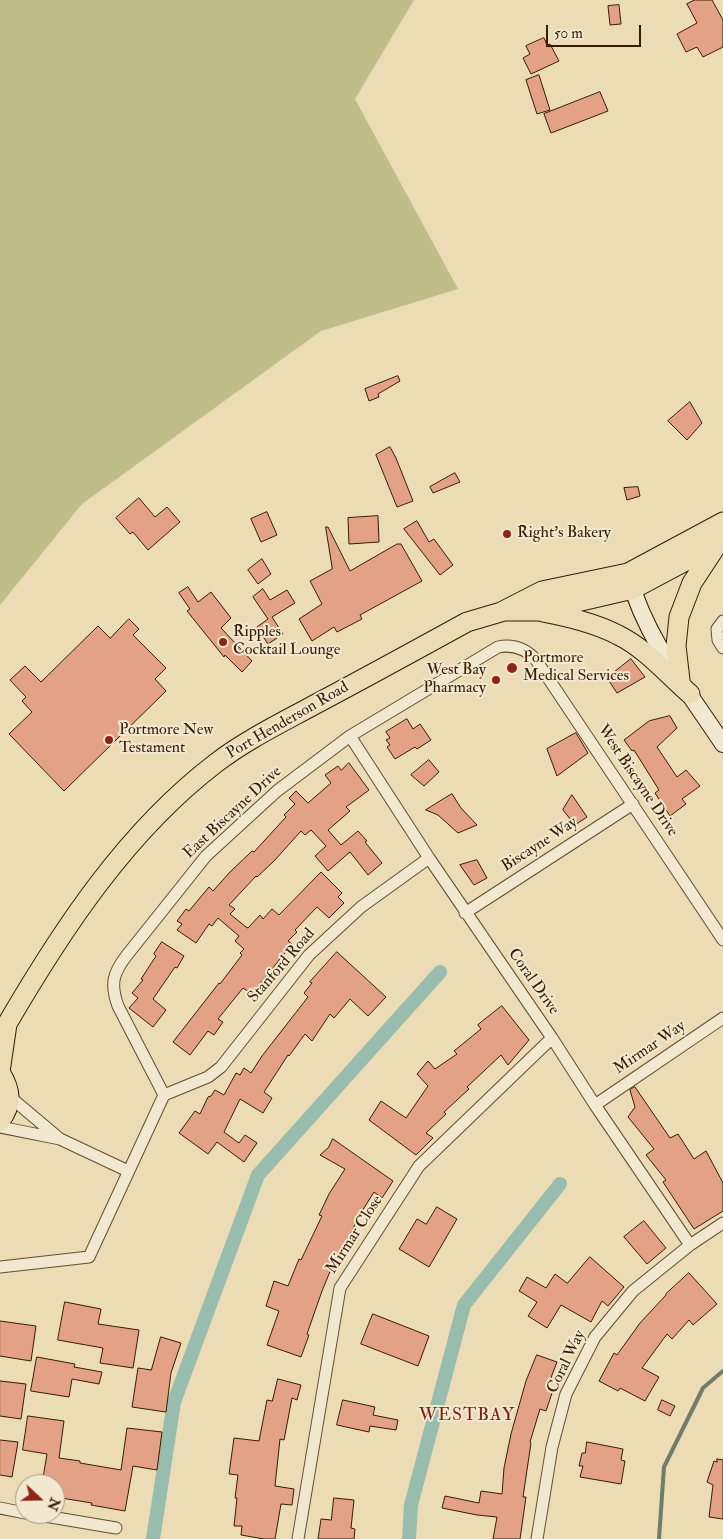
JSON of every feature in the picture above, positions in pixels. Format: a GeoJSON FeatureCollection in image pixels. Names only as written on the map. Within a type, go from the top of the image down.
{"type":"FeatureCollection","features":[{"type":"Feature","properties":{"kind":"main road","name":"Port Henderson Road"},"geometry":{"type":"LineString","coordinates":[[0,1072],[4,1028],[42,965],[90,894],[120,856],[156,818],[191,784],[218,762],[269,730],[467,622],[501,612],[542,591],[630,581],[723,522]]}},
{"type":"Feature","properties":{"kind":"main road","name":"Port Henderson Road"},"geometry":{"type":"LineString","coordinates":[[501,612],[538,611],[630,581],[720,543]]}},
{"type":"Feature","properties":{"kind":"main road"},"geometry":{"type":"LineString","coordinates":[[685,687],[676,646],[679,617],[692,582],[720,543]]}},
{"type":"Feature","properties":{"kind":"main road"},"geometry":{"type":"LineString","coordinates":[[630,581],[637,604],[656,642],[723,744]]}},
{"type":"Feature","properties":{"kind":"main road"},"geometry":{"type":"LineString","coordinates":[[538,611],[572,618],[618,635],[685,687]]}},
{"type":"Feature","properties":{"kind":"main road"},"geometry":{"type":"LineString","coordinates":[[0,1072],[7,1083],[10,1097],[6,1113],[0,1121]]}},
{"type":"Feature","properties":{"kind":"street"},"geometry":{"type":"LineString","coordinates":[[723,621],[716,629],[718,640],[723,648]]}},
{"type":"Feature","properties":{"kind":"street","name":"East Biscayne Drive"},"geometry":{"type":"LineString","coordinates":[[164,1095],[113,994],[113,981],[117,967],[206,856],[277,791],[350,736],[498,647],[518,648]]}},
{"type":"Feature","properties":{"kind":"street","name":"West Biscayne Drive"},"geometry":{"type":"LineString","coordinates":[[518,648],[528,652],[536,660],[723,940]]}},
{"type":"Feature","properties":{"kind":"street","name":"Coral Drive"},"geometry":{"type":"LineString","coordinates":[[350,736],[465,912],[552,1038],[690,1245]]}},
{"type":"Feature","properties":{"kind":"street","name":"Biscayne Way"},"geometry":{"type":"LineString","coordinates":[[465,912],[633,804]]}},
{"type":"Feature","properties":{"kind":"street","name":"Stanford Road"},"geometry":{"type":"LineString","coordinates":[[164,1095],[208,1077],[221,1067],[309,955],[361,907],[429,858]]}},
{"type":"Feature","properties":{"kind":"street","name":"Mirmar Way"},"geometry":{"type":"LineString","coordinates":[[595,1105],[723,1018]]}},
{"type":"Feature","properties":{"kind":"street","name":"Mirmar Close"},"geometry":{"type":"LineString","coordinates":[[298,1539],[340,1288],[419,1166],[552,1038]]}},
{"type":"Feature","properties":{"kind":"street"},"geometry":{"type":"LineString","coordinates":[[0,1267],[89,1257],[164,1095]]}},
{"type":"Feature","properties":{"kind":"street"},"geometry":{"type":"LineString","coordinates":[[10,1097],[60,1139]]}},
{"type":"Feature","properties":{"kind":"street"},"geometry":{"type":"LineString","coordinates":[[0,1126],[60,1139],[128,1171]]}},
{"type":"Feature","properties":{"kind":"street","name":"Coral Way"},"geometry":{"type":"LineString","coordinates":[[537,1539],[552,1447],[566,1394],[595,1337],[633,1291],[690,1245],[723,1223]]}},
{"type":"Feature","properties":{"kind":"street"},"geometry":{"type":"LineString","coordinates":[[0,1508],[15,1511]]}},
{"type":"Feature","properties":{"kind":"street"},"geometry":{"type":"LineString","coordinates":[[65,1519],[116,1528]]}},
{"type":"Feature","properties":{"kind":"shaded area"},"geometry":{"type":"Polygon","coordinates":[[[0,0],[414,0],[355,99],[458,289],[321,331],[82,504],[0,605],[0,0]]]}},
{"type":"Feature","properties":{"kind":"building"},"geometry":{"type":"Polygon","coordinates":[[[695,0],[712,0],[723,20],[723,47],[703,57],[697,47],[686,52],[677,34],[697,23],[687,4],[695,0]]]}},
{"type":"Feature","properties":{"kind":"building"},"geometry":{"type":"Polygon","coordinates":[[[619,5],[621,24],[610,25],[608,6],[619,5]]]}},
{"type":"Feature","properties":{"kind":"building"},"geometry":{"type":"Polygon","coordinates":[[[544,38],[547,45],[550,44],[559,61],[531,74],[523,58],[530,54],[526,46],[544,38]]]}},
{"type":"Feature","properties":{"kind":"building"},"geometry":{"type":"Polygon","coordinates":[[[539,75],[550,110],[537,114],[526,80],[539,75]]]}},
{"type":"Feature","properties":{"kind":"building"},"geometry":{"type":"Polygon","coordinates":[[[600,92],[608,111],[551,133],[544,114],[600,92]]]}},
{"type":"Feature","properties":{"kind":"building"},"geometry":{"type":"Polygon","coordinates":[[[398,376],[400,381],[378,394],[379,397],[369,401],[365,389],[398,376]]]}},
{"type":"Feature","properties":{"kind":"building"},"geometry":{"type":"Polygon","coordinates":[[[690,402],[702,423],[687,440],[668,421],[690,402]]]}},
{"type":"Feature","properties":{"kind":"building"},"geometry":{"type":"Polygon","coordinates":[[[390,447],[413,501],[397,507],[376,455],[390,447]]]}},
{"type":"Feature","properties":{"kind":"building"},"geometry":{"type":"Polygon","coordinates":[[[455,473],[460,482],[433,493],[430,487],[455,473]]]}},
{"type":"Feature","properties":{"kind":"building"},"geometry":{"type":"Polygon","coordinates":[[[638,487],[640,496],[627,500],[624,488],[638,487]]]}},
{"type":"Feature","properties":{"kind":"building"},"geometry":{"type":"Polygon","coordinates":[[[139,498],[155,517],[167,507],[180,522],[148,550],[133,532],[130,534],[116,518],[139,498]]]}},
{"type":"Feature","properties":{"kind":"building"},"geometry":{"type":"Polygon","coordinates":[[[267,512],[277,535],[261,542],[251,519],[267,512]]]}},
{"type":"Feature","properties":{"kind":"building"},"geometry":{"type":"Polygon","coordinates":[[[378,516],[379,542],[349,544],[348,518],[378,516]]]}},
{"type":"Feature","properties":{"kind":"building"},"geometry":{"type":"Polygon","coordinates":[[[417,521],[429,542],[434,539],[453,565],[440,575],[404,529],[417,521]]]}},
{"type":"Feature","properties":{"kind":"building"},"geometry":{"type":"Polygon","coordinates":[[[326,527],[328,527],[350,571],[397,544],[401,544],[422,581],[360,615],[362,619],[337,632],[334,627],[312,641],[299,619],[322,604],[310,581],[332,569],[326,527]]]}},
{"type":"Feature","properties":{"kind":"building"},"geometry":{"type":"Polygon","coordinates":[[[262,559],[271,574],[258,584],[248,570],[262,559]]]}},
{"type":"Feature","properties":{"kind":"building","name":"Ripples Cocktail Lounge"},"geometry":{"type":"Polygon","coordinates":[[[188,587],[198,602],[211,592],[231,618],[221,628],[252,661],[242,672],[225,655],[224,657],[187,611],[190,609],[179,593],[188,587]]]}},
{"type":"Feature","properties":{"kind":"building"},"geometry":{"type":"Polygon","coordinates":[[[263,589],[270,600],[287,590],[295,603],[272,617],[283,634],[268,644],[257,627],[268,619],[253,597],[263,589]]]}},
{"type":"Feature","properties":{"kind":"building"},"geometry":{"type":"Polygon","coordinates":[[[129,619],[139,629],[133,635],[166,668],[155,679],[166,691],[64,791],[9,734],[32,712],[22,701],[26,697],[10,680],[25,666],[41,682],[98,626],[110,638],[129,619]]]}},
{"type":"Feature","properties":{"kind":"building"},"geometry":{"type":"Polygon","coordinates":[[[631,659],[645,677],[617,693],[607,678],[631,659]]]}},
{"type":"Feature","properties":{"kind":"building"},"geometry":{"type":"Polygon","coordinates":[[[670,716],[677,728],[657,747],[677,777],[686,770],[700,786],[682,799],[686,804],[670,816],[655,793],[659,790],[634,750],[632,751],[624,740],[649,721],[670,716]]]}},
{"type":"Feature","properties":{"kind":"building"},"geometry":{"type":"Polygon","coordinates":[[[407,719],[413,729],[420,724],[431,740],[395,759],[387,747],[390,745],[386,740],[390,738],[386,732],[407,719]]]}},
{"type":"Feature","properties":{"kind":"building"},"geometry":{"type":"Polygon","coordinates":[[[576,733],[588,753],[557,776],[547,749],[576,733]]]}},
{"type":"Feature","properties":{"kind":"building"},"geometry":{"type":"Polygon","coordinates":[[[429,760],[439,772],[424,786],[411,775],[429,760]]]}},
{"type":"Feature","properties":{"kind":"building"},"geometry":{"type":"Polygon","coordinates":[[[349,763],[369,790],[346,807],[350,811],[328,830],[341,845],[358,831],[382,863],[368,875],[350,852],[328,871],[315,856],[326,846],[311,830],[305,835],[301,831],[274,861],[256,876],[229,905],[235,909],[230,914],[248,928],[260,915],[263,919],[272,909],[279,915],[321,872],[342,893],[338,897],[344,903],[329,918],[317,907],[295,930],[297,932],[288,941],[292,944],[252,994],[243,988],[218,1019],[223,1022],[214,1035],[208,1031],[190,1055],[173,1042],[220,984],[242,955],[240,953],[244,949],[235,941],[239,936],[218,918],[212,926],[209,924],[196,943],[177,930],[182,924],[177,921],[186,909],[189,911],[209,887],[213,891],[252,851],[254,852],[286,817],[284,815],[295,804],[289,798],[296,791],[308,803],[331,783],[325,775],[338,766],[341,770],[349,763]]]}},
{"type":"Feature","properties":{"kind":"building"},"geometry":{"type":"Polygon","coordinates":[[[452,794],[461,808],[477,825],[458,833],[438,815],[426,810],[452,794]]]}},
{"type":"Feature","properties":{"kind":"building"},"geometry":{"type":"Polygon","coordinates":[[[572,795],[587,817],[575,825],[563,810],[572,795]]]}},
{"type":"Feature","properties":{"kind":"building"},"geometry":{"type":"Polygon","coordinates":[[[477,860],[487,878],[474,885],[460,865],[477,860]]]}},
{"type":"Feature","properties":{"kind":"building"},"geometry":{"type":"Polygon","coordinates":[[[162,942],[184,956],[153,999],[166,1010],[153,1027],[129,1008],[138,998],[132,993],[143,980],[141,979],[156,956],[154,954],[162,942]]]}},
{"type":"Feature","properties":{"kind":"building"},"geometry":{"type":"Polygon","coordinates":[[[337,952],[386,997],[368,1016],[350,999],[334,1018],[330,1014],[312,1041],[305,1034],[288,1055],[264,1092],[272,1098],[263,1113],[240,1099],[224,1132],[239,1143],[245,1135],[257,1143],[244,1162],[217,1142],[208,1154],[179,1133],[195,1111],[200,1114],[208,1097],[215,1090],[224,1095],[236,1073],[240,1075],[244,1068],[251,1073],[308,997],[304,993],[312,983],[310,982],[337,952]]]}},
{"type":"Feature","properties":{"kind":"building"},"geometry":{"type":"Polygon","coordinates":[[[502,1006],[529,1040],[508,1065],[501,1055],[467,1087],[469,1089],[444,1112],[446,1114],[426,1133],[433,1138],[416,1155],[369,1120],[381,1101],[406,1118],[428,1086],[417,1074],[428,1061],[435,1069],[457,1054],[454,1051],[481,1029],[478,1025],[502,1006]]]}},
{"type":"Feature","properties":{"kind":"building"},"geometry":{"type":"Polygon","coordinates":[[[635,1087],[670,1138],[678,1134],[694,1159],[706,1151],[723,1183],[723,1211],[694,1229],[663,1182],[666,1180],[646,1155],[654,1149],[628,1117],[635,1107],[630,1090],[635,1087]]]}},
{"type":"Feature","properties":{"kind":"building"},"geometry":{"type":"Polygon","coordinates":[[[333,1139],[393,1181],[382,1198],[374,1192],[359,1216],[339,1259],[336,1257],[322,1291],[301,1357],[267,1345],[279,1311],[266,1306],[274,1281],[288,1286],[299,1259],[301,1260],[322,1216],[319,1215],[329,1194],[345,1169],[320,1155],[328,1148],[333,1139]]]}},
{"type":"Feature","properties":{"kind":"building"},"geometry":{"type":"Polygon","coordinates":[[[437,1207],[457,1219],[429,1267],[399,1249],[417,1219],[426,1224],[437,1207]]]}},
{"type":"Feature","properties":{"kind":"building"},"geometry":{"type":"Polygon","coordinates":[[[644,1221],[666,1248],[647,1264],[624,1237],[644,1221]]]}},
{"type":"Feature","properties":{"kind":"building"},"geometry":{"type":"Polygon","coordinates":[[[590,1257],[624,1287],[608,1306],[602,1301],[591,1322],[561,1305],[547,1328],[528,1316],[537,1302],[519,1291],[527,1277],[546,1288],[555,1274],[567,1283],[590,1257]]]}},
{"type":"Feature","properties":{"kind":"building"},"geometry":{"type":"Polygon","coordinates":[[[689,1273],[717,1304],[693,1325],[689,1320],[672,1339],[667,1334],[642,1368],[659,1377],[645,1401],[620,1388],[618,1391],[599,1381],[614,1353],[617,1355],[640,1323],[666,1294],[689,1273]]]}},
{"type":"Feature","properties":{"kind":"building"},"geometry":{"type":"Polygon","coordinates":[[[65,1302],[101,1309],[98,1324],[139,1330],[133,1368],[100,1363],[103,1348],[58,1340],[65,1302]]]}},
{"type":"Feature","properties":{"kind":"building"},"geometry":{"type":"Polygon","coordinates":[[[373,1314],[429,1336],[418,1366],[361,1344],[373,1314]]]}},
{"type":"Feature","properties":{"kind":"building"},"geometry":{"type":"Polygon","coordinates":[[[0,1321],[36,1326],[31,1361],[0,1356],[0,1321]]]}},
{"type":"Feature","properties":{"kind":"building"},"geometry":{"type":"Polygon","coordinates":[[[161,1337],[181,1343],[171,1373],[166,1412],[132,1407],[138,1368],[151,1370],[161,1337]]]}},
{"type":"Feature","properties":{"kind":"building"},"geometry":{"type":"Polygon","coordinates":[[[537,1355],[557,1362],[547,1388],[553,1390],[546,1411],[540,1409],[530,1442],[523,1497],[526,1497],[520,1539],[493,1539],[497,1517],[442,1508],[445,1496],[479,1503],[481,1491],[502,1494],[504,1468],[511,1434],[526,1381],[537,1355]]]}},
{"type":"Feature","properties":{"kind":"building"},"geometry":{"type":"Polygon","coordinates":[[[37,1357],[75,1364],[74,1367],[102,1372],[99,1384],[72,1379],[69,1397],[31,1391],[37,1357]]]}},
{"type":"Feature","properties":{"kind":"building"},"geometry":{"type":"Polygon","coordinates":[[[278,1379],[301,1385],[297,1400],[292,1398],[284,1440],[280,1439],[275,1486],[294,1489],[292,1505],[281,1504],[275,1539],[264,1539],[241,1535],[242,1526],[234,1526],[238,1475],[229,1474],[234,1438],[259,1441],[267,1400],[272,1401],[278,1379]]]}},
{"type":"Feature","properties":{"kind":"building"},"geometry":{"type":"Polygon","coordinates":[[[0,1381],[26,1384],[21,1419],[0,1416],[0,1381]]]}},
{"type":"Feature","properties":{"kind":"building"},"geometry":{"type":"Polygon","coordinates":[[[343,1400],[375,1407],[373,1415],[398,1420],[396,1430],[370,1426],[369,1432],[337,1425],[343,1400]]]}},
{"type":"Feature","properties":{"kind":"building"},"geometry":{"type":"Polygon","coordinates":[[[662,1400],[675,1406],[670,1416],[658,1410],[662,1400]]]}},
{"type":"Feature","properties":{"kind":"building"},"geometry":{"type":"Polygon","coordinates":[[[28,1416],[64,1421],[59,1458],[121,1470],[127,1428],[162,1432],[157,1470],[133,1466],[125,1511],[65,1499],[65,1474],[44,1474],[47,1454],[23,1450],[28,1416]]]}},
{"type":"Feature","properties":{"kind":"building"},"geometry":{"type":"Polygon","coordinates":[[[0,1440],[18,1442],[12,1477],[0,1475],[0,1440]]]}},
{"type":"Feature","properties":{"kind":"building"},"geometry":{"type":"Polygon","coordinates":[[[587,1442],[623,1449],[621,1460],[625,1461],[621,1484],[580,1477],[583,1466],[579,1466],[582,1453],[585,1453],[587,1442]]]}},
{"type":"Feature","properties":{"kind":"building"},"geometry":{"type":"Polygon","coordinates":[[[717,1459],[723,1460],[723,1519],[709,1517],[713,1485],[707,1482],[714,1461],[717,1462],[717,1459]]]}},
{"type":"Feature","properties":{"kind":"building"},"geometry":{"type":"Polygon","coordinates":[[[334,1498],[354,1500],[351,1528],[355,1529],[354,1539],[318,1539],[321,1519],[331,1520],[334,1498]]]}},
{"type":"Feature","properties":{"kind":"waterway"},"geometry":{"type":"LineString","coordinates":[[153,1539],[174,1402],[258,1175],[440,972]]}},
{"type":"Feature","properties":{"kind":"waterway"},"geometry":{"type":"LineString","coordinates":[[409,1539],[411,1505],[464,1305],[560,1184]]}},
{"type":"Feature","properties":{"kind":"waterway"},"geometry":{"type":"LineString","coordinates":[[659,1539],[664,1467],[703,1388],[723,1371]]}},
{"type":"Feature","properties":{"kind":"place","name":"Right's Bakery"},"geometry":{"type":"Point","coordinates":[507,534]}},
{"type":"Feature","properties":{"kind":"place","name":"Ripples Cocktail Lounge"},"geometry":{"type":"Point","coordinates":[223,642]}},
{"type":"Feature","properties":{"kind":"place","name":"Portmore Medical Services"},"geometry":{"type":"Point","coordinates":[512,668]}},
{"type":"Feature","properties":{"kind":"place","name":"West Bay Pharmacy"},"geometry":{"type":"Point","coordinates":[496,680]}},
{"type":"Feature","properties":{"kind":"place","name":"Portmore New Testament"},"geometry":{"type":"Point","coordinates":[109,740]}},
{"type":"Feature","properties":{"kind":"district","name":"WESTBAY"},"geometry":{"type":"Point","coordinates":[467,1416]}}]}
